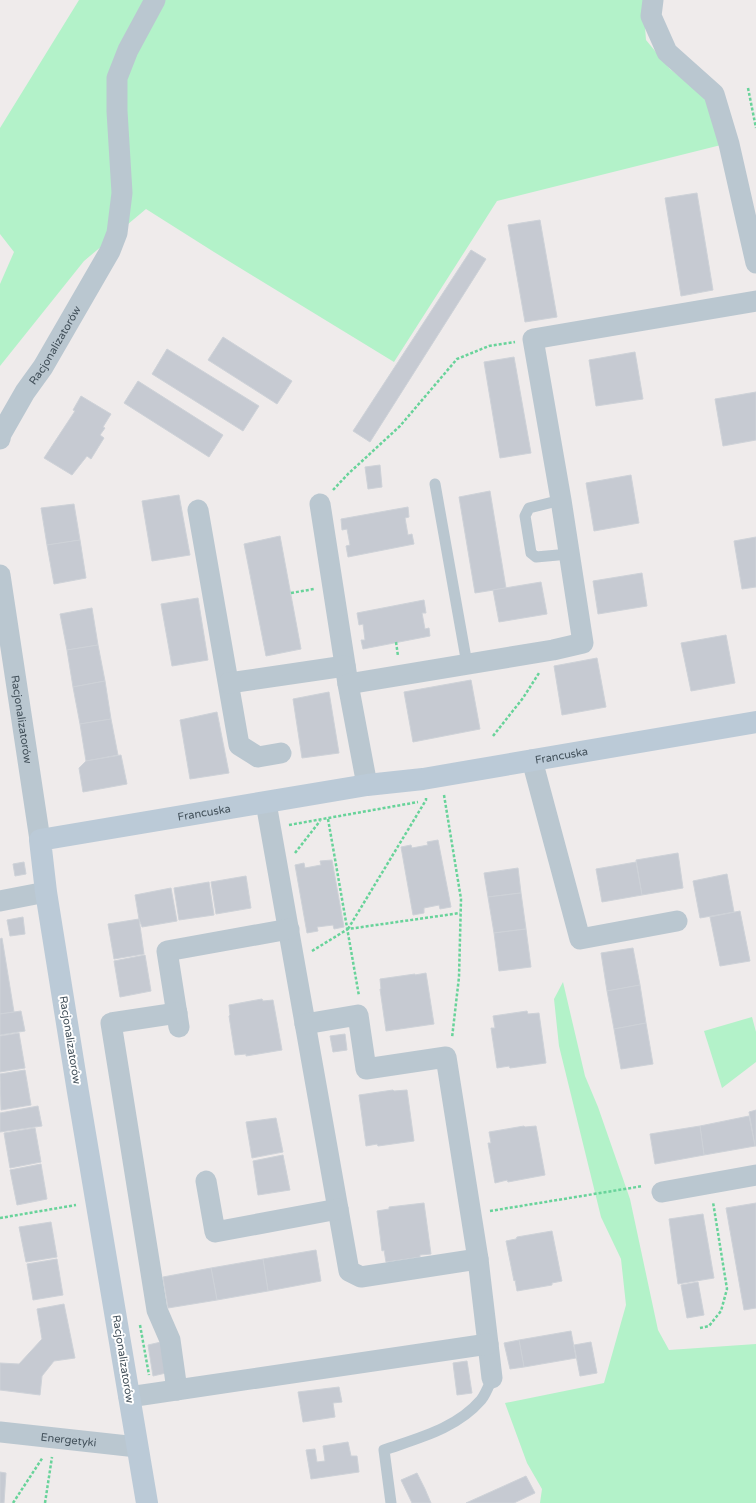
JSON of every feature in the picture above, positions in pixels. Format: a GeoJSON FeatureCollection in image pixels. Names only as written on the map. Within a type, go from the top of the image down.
{"type":"FeatureCollection","features":[{"type":"Feature","properties":{"kind":"street","name":"Racjonalizatorów"},"geometry":{"type":"LineString","coordinates":[[0,439],[1,434],[25,392],[43,367],[110,251],[117,233],[122,193],[117,111],[118,78],[128,50],[156,0]]}},
{"type":"Feature","properties":{"kind":"street"},"geometry":{"type":"LineString","coordinates":[[653,0],[651,16],[667,52],[714,94],[729,144],[756,261]]}},
{"type":"Feature","properties":{"kind":"street"},"geometry":{"type":"LineString","coordinates":[[229,683],[347,675],[467,664],[553,650],[583,643],[561,500],[533,339],[756,301]]}},
{"type":"Feature","properties":{"kind":"street"},"geometry":{"type":"LineString","coordinates":[[320,504],[347,675],[367,786]]}},
{"type":"Feature","properties":{"kind":"street"},"geometry":{"type":"LineString","coordinates":[[198,510],[239,745],[258,757],[281,752]]}},
{"type":"Feature","properties":{"kind":"street","name":"Racjonalizatorów"},"geometry":{"type":"LineString","coordinates":[[0,575],[40,840],[46,892],[147,1503]]}},
{"type":"Feature","properties":{"kind":"street","name":"Francuska"},"geometry":{"type":"LineString","coordinates":[[40,840],[367,786],[423,779],[756,722]]}},
{"type":"Feature","properties":{"kind":"street"},"geometry":{"type":"LineString","coordinates":[[532,760],[580,939],[678,921]]}},
{"type":"Feature","properties":{"kind":"street"},"geometry":{"type":"LineString","coordinates":[[266,803],[348,1271],[361,1277],[478,1259]]}},
{"type":"Feature","properties":{"kind":"street"},"geometry":{"type":"LineString","coordinates":[[0,901],[46,892]]}},
{"type":"Feature","properties":{"kind":"street"},"geometry":{"type":"LineString","coordinates":[[177,1390],[170,1340],[157,1310],[111,1023],[178,1020],[167,951],[289,929]]}},
{"type":"Feature","properties":{"kind":"street"},"geometry":{"type":"LineString","coordinates":[[305,1024],[358,1015],[366,1068],[446,1057],[478,1259],[492,1378]]}},
{"type":"Feature","properties":{"kind":"street"},"geometry":{"type":"LineString","coordinates":[[662,1192],[756,1176]]}},
{"type":"Feature","properties":{"kind":"street"},"geometry":{"type":"LineString","coordinates":[[206,1181],[215,1232],[338,1209]]}},
{"type":"Feature","properties":{"kind":"street"},"geometry":{"type":"LineString","coordinates":[[129,1397],[488,1344]]}},
{"type":"Feature","properties":{"kind":"street","name":"Energetyki"},"geometry":{"type":"LineString","coordinates":[[0,1432],[137,1447]]}},
{"type":"Feature","properties":{"kind":"lane"},"geometry":{"type":"LineString","coordinates":[[435,484],[467,664]]}},
{"type":"Feature","properties":{"kind":"lane"},"geometry":{"type":"LineString","coordinates":[[561,500],[528,508],[525,516],[526,524],[531,553],[536,557],[569,554]]}},
{"type":"Feature","properties":{"kind":"lane"},"geometry":{"type":"LineString","coordinates":[[391,1503],[384,1450],[440,1431],[470,1411],[482,1399],[492,1378]]}},
{"type":"Feature","properties":{"kind":"path"},"geometry":{"type":"LineString","coordinates":[[748,88],[756,128]]}},
{"type":"Feature","properties":{"kind":"path"},"geometry":{"type":"LineString","coordinates":[[320,504],[348,474],[400,426],[457,359],[489,346],[533,339]]}},
{"type":"Feature","properties":{"kind":"path"},"geometry":{"type":"LineString","coordinates":[[493,736],[522,698],[553,650]]}},
{"type":"Feature","properties":{"kind":"path"},"geometry":{"type":"LineString","coordinates":[[443,791],[461,899],[459,977],[451,1046]]}},
{"type":"Feature","properties":{"kind":"path"},"geometry":{"type":"LineString","coordinates":[[348,930],[426,800],[425,794]]}},
{"type":"Feature","properties":{"kind":"path"},"geometry":{"type":"LineString","coordinates":[[271,828],[328,819],[426,800]]}},
{"type":"Feature","properties":{"kind":"path"},"geometry":{"type":"LineString","coordinates":[[328,819],[360,1002]]}},
{"type":"Feature","properties":{"kind":"path"},"geometry":{"type":"LineString","coordinates":[[278,872],[320,820]]}},
{"type":"Feature","properties":{"kind":"path"},"geometry":{"type":"LineString","coordinates":[[295,962],[348,930],[460,913]]}},
{"type":"Feature","properties":{"kind":"path"},"geometry":{"type":"LineString","coordinates":[[700,1328],[709,1326],[721,1311],[727,1289],[710,1184]]}},
{"type":"Feature","properties":{"kind":"path"},"geometry":{"type":"LineString","coordinates":[[471,1214],[643,1186],[662,1192]]}},
{"type":"Feature","properties":{"kind":"path"},"geometry":{"type":"LineString","coordinates":[[0,1218],[83,1204]]}},
{"type":"Feature","properties":{"kind":"path"},"geometry":{"type":"LineString","coordinates":[[13,1503],[44,1454]]}},
{"type":"Feature","properties":{"kind":"path"},"geometry":{"type":"LineString","coordinates":[[45,1503],[52,1456]]}},
{"type":"Feature","properties":{"kind":"green space"},"geometry":{"type":"Polygon","coordinates":[[[79,0],[643,0],[646,40],[670,69],[706,97],[721,145],[497,201],[394,362],[146,209],[84,261],[0,366],[0,284],[14,252],[0,234],[0,128],[79,0]]]}},
{"type":"Feature","properties":{"kind":"green space"},"geometry":{"type":"Polygon","coordinates":[[[563,982],[585,1076],[598,1107],[630,1199],[658,1330],[669,1350],[756,1344],[756,1503],[540,1503],[542,1489],[527,1463],[505,1403],[604,1383],[626,1305],[621,1259],[601,1217],[559,1046],[554,999],[563,982]]]}},
{"type":"Feature","properties":{"kind":"green space"},"geometry":{"type":"Polygon","coordinates":[[[752,1017],[756,1032],[756,1062],[722,1088],[704,1031],[752,1017]]]}},
{"type":"Feature","properties":{"kind":"building"},"geometry":{"type":"Polygon","coordinates":[[[697,193],[713,290],[681,296],[665,198],[697,193]]]}},
{"type":"Feature","properties":{"kind":"building"},"geometry":{"type":"Polygon","coordinates":[[[540,220],[557,317],[525,322],[508,225],[540,220]]]}},
{"type":"Feature","properties":{"kind":"building"},"geometry":{"type":"Polygon","coordinates":[[[471,250],[486,259],[370,442],[353,431],[471,250]]]}},
{"type":"Feature","properties":{"kind":"building"},"geometry":{"type":"Polygon","coordinates":[[[223,337],[292,381],[277,404],[208,360],[223,337]]]}},
{"type":"Feature","properties":{"kind":"building"},"geometry":{"type":"Polygon","coordinates":[[[167,349],[259,406],[243,431],[152,374],[167,349]]]}},
{"type":"Feature","properties":{"kind":"building"},"geometry":{"type":"Polygon","coordinates":[[[635,352],[643,399],[596,406],[589,360],[635,352]]]}},
{"type":"Feature","properties":{"kind":"building"},"geometry":{"type":"Polygon","coordinates":[[[514,357],[531,453],[500,458],[484,362],[514,357]]]}},
{"type":"Feature","properties":{"kind":"building"},"geometry":{"type":"Polygon","coordinates":[[[138,381],[223,435],[209,457],[124,403],[138,381]]]}},
{"type":"Feature","properties":{"kind":"building"},"geometry":{"type":"Polygon","coordinates":[[[756,392],[756,440],[723,446],[715,399],[756,392]]]}},
{"type":"Feature","properties":{"kind":"building"},"geometry":{"type":"Polygon","coordinates":[[[81,396],[111,414],[100,435],[104,438],[91,459],[87,456],[72,475],[44,458],[75,411],[73,410],[81,396]]]}},
{"type":"Feature","properties":{"kind":"building"},"geometry":{"type":"Polygon","coordinates":[[[380,465],[382,487],[368,489],[365,467],[380,465]]]}},
{"type":"Feature","properties":{"kind":"building"},"geometry":{"type":"Polygon","coordinates":[[[631,475],[639,523],[594,531],[586,483],[631,475]]]}},
{"type":"Feature","properties":{"kind":"building"},"geometry":{"type":"Polygon","coordinates":[[[490,491],[506,588],[475,593],[459,497],[490,491]]]}},
{"type":"Feature","properties":{"kind":"building"},"geometry":{"type":"Polygon","coordinates":[[[179,495],[190,555],[152,561],[142,501],[179,495]]]}},
{"type":"Feature","properties":{"kind":"building"},"geometry":{"type":"Polygon","coordinates":[[[74,504],[80,540],[47,545],[41,508],[74,504]]]}},
{"type":"Feature","properties":{"kind":"building"},"geometry":{"type":"Polygon","coordinates":[[[408,507],[409,517],[405,518],[408,535],[412,534],[414,544],[348,557],[346,546],[350,545],[347,529],[342,530],[341,519],[408,507]]]}},
{"type":"Feature","properties":{"kind":"building"},"geometry":{"type":"Polygon","coordinates":[[[280,536],[301,649],[266,656],[244,544],[280,536]]]}},
{"type":"Feature","properties":{"kind":"building"},"geometry":{"type":"Polygon","coordinates":[[[756,537],[756,587],[742,589],[734,541],[756,537]]]}},
{"type":"Feature","properties":{"kind":"building"},"geometry":{"type":"Polygon","coordinates":[[[80,540],[86,578],[54,584],[47,545],[80,540]]]}},
{"type":"Feature","properties":{"kind":"building"},"geometry":{"type":"Polygon","coordinates":[[[642,573],[647,606],[598,614],[593,581],[642,573]]]}},
{"type":"Feature","properties":{"kind":"building"},"geometry":{"type":"Polygon","coordinates":[[[541,582],[547,614],[499,622],[493,590],[541,582]]]}},
{"type":"Feature","properties":{"kind":"building"},"geometry":{"type":"Polygon","coordinates":[[[198,598],[208,660],[172,666],[161,604],[198,598]]]}},
{"type":"Feature","properties":{"kind":"building"},"geometry":{"type":"Polygon","coordinates":[[[424,600],[426,613],[422,613],[425,629],[429,628],[430,636],[363,649],[361,640],[365,640],[363,624],[359,625],[357,613],[424,600]]]}},
{"type":"Feature","properties":{"kind":"building"},"geometry":{"type":"Polygon","coordinates":[[[92,608],[98,645],[67,650],[60,614],[92,608]]]}},
{"type":"Feature","properties":{"kind":"building"},"geometry":{"type":"Polygon","coordinates":[[[726,635],[735,683],[691,691],[681,643],[726,635]]]}},
{"type":"Feature","properties":{"kind":"building"},"geometry":{"type":"Polygon","coordinates":[[[98,645],[105,681],[73,687],[67,650],[98,645]]]}},
{"type":"Feature","properties":{"kind":"building"},"geometry":{"type":"Polygon","coordinates":[[[597,658],[606,707],[562,715],[554,666],[597,658]]]}},
{"type":"Feature","properties":{"kind":"building"},"geometry":{"type":"Polygon","coordinates":[[[471,680],[480,729],[413,742],[404,692],[471,680]]]}},
{"type":"Feature","properties":{"kind":"building"},"geometry":{"type":"Polygon","coordinates":[[[105,681],[111,719],[80,724],[73,687],[105,681]]]}},
{"type":"Feature","properties":{"kind":"building"},"geometry":{"type":"Polygon","coordinates":[[[329,692],[339,753],[302,758],[293,699],[329,692]]]}},
{"type":"Feature","properties":{"kind":"building"},"geometry":{"type":"Polygon","coordinates":[[[217,712],[229,773],[190,779],[180,720],[217,712]]]}},
{"type":"Feature","properties":{"kind":"building"},"geometry":{"type":"Polygon","coordinates":[[[111,719],[118,755],[86,761],[80,724],[111,719]]]}},
{"type":"Feature","properties":{"kind":"building"},"geometry":{"type":"Polygon","coordinates":[[[121,755],[127,784],[83,792],[79,768],[86,761],[121,755]]]}},
{"type":"Feature","properties":{"kind":"building"},"geometry":{"type":"Polygon","coordinates":[[[438,840],[451,907],[440,909],[439,905],[424,908],[424,913],[413,915],[401,847],[411,845],[412,848],[428,845],[427,842],[438,840]]]}},
{"type":"Feature","properties":{"kind":"building"},"geometry":{"type":"Polygon","coordinates":[[[678,853],[683,888],[642,895],[636,860],[678,853]]]}},
{"type":"Feature","properties":{"kind":"building"},"geometry":{"type":"Polygon","coordinates":[[[332,860],[344,927],[334,929],[333,925],[317,927],[318,931],[307,933],[295,865],[304,863],[305,868],[321,865],[320,861],[332,860]]]}},
{"type":"Feature","properties":{"kind":"building"},"geometry":{"type":"Polygon","coordinates":[[[24,862],[26,874],[15,876],[13,864],[24,862]]]}},
{"type":"Feature","properties":{"kind":"building"},"geometry":{"type":"Polygon","coordinates":[[[636,862],[642,895],[602,902],[596,869],[636,862]]]}},
{"type":"Feature","properties":{"kind":"building"},"geometry":{"type":"Polygon","coordinates":[[[518,868],[521,893],[488,897],[484,873],[518,868]]]}},
{"type":"Feature","properties":{"kind":"building"},"geometry":{"type":"Polygon","coordinates":[[[727,874],[734,912],[700,918],[693,881],[727,874]]]}},
{"type":"Feature","properties":{"kind":"building"},"geometry":{"type":"Polygon","coordinates":[[[246,876],[251,908],[216,914],[211,882],[246,876]]]}},
{"type":"Feature","properties":{"kind":"building"},"geometry":{"type":"Polygon","coordinates":[[[209,882],[214,915],[179,920],[174,888],[209,882]]]}},
{"type":"Feature","properties":{"kind":"building"},"geometry":{"type":"Polygon","coordinates":[[[171,888],[177,921],[142,927],[139,919],[135,895],[171,888]]]}},
{"type":"Feature","properties":{"kind":"building"},"geometry":{"type":"Polygon","coordinates":[[[521,893],[526,929],[494,933],[488,897],[521,893]]]}},
{"type":"Feature","properties":{"kind":"building"},"geometry":{"type":"Polygon","coordinates":[[[740,911],[750,961],[720,966],[710,917],[740,911]]]}},
{"type":"Feature","properties":{"kind":"building"},"geometry":{"type":"Polygon","coordinates":[[[23,917],[25,934],[10,936],[7,920],[23,917]]]}},
{"type":"Feature","properties":{"kind":"building"},"geometry":{"type":"Polygon","coordinates":[[[139,919],[144,954],[114,959],[108,924],[139,919]]]}},
{"type":"Feature","properties":{"kind":"building"},"geometry":{"type":"Polygon","coordinates":[[[526,929],[531,967],[499,971],[494,933],[526,929]]]}},
{"type":"Feature","properties":{"kind":"building"},"geometry":{"type":"Polygon","coordinates":[[[2,938],[14,1012],[0,1014],[0,939],[2,938]]]}},
{"type":"Feature","properties":{"kind":"building"},"geometry":{"type":"Polygon","coordinates":[[[633,948],[640,985],[607,991],[601,953],[633,948]]]}},
{"type":"Feature","properties":{"kind":"building"},"geometry":{"type":"Polygon","coordinates":[[[145,955],[151,991],[120,997],[114,961],[145,955]]]}},
{"type":"Feature","properties":{"kind":"building"},"geometry":{"type":"Polygon","coordinates":[[[426,973],[434,1024],[386,1031],[380,979],[426,973]]]}},
{"type":"Feature","properties":{"kind":"building"},"geometry":{"type":"Polygon","coordinates":[[[640,985],[646,1023],[614,1029],[607,991],[640,985]]]}},
{"type":"Feature","properties":{"kind":"building"},"geometry":{"type":"Polygon","coordinates":[[[262,999],[263,1001],[273,1000],[282,1050],[246,1056],[246,1054],[235,1055],[229,1016],[229,1005],[262,999]]]}},
{"type":"Feature","properties":{"kind":"building"},"geometry":{"type":"Polygon","coordinates":[[[21,1011],[25,1031],[0,1035],[0,1014],[21,1011]]]}},
{"type":"Feature","properties":{"kind":"building"},"geometry":{"type":"Polygon","coordinates":[[[527,1011],[528,1014],[539,1013],[546,1063],[510,1068],[509,1066],[497,1068],[491,1028],[495,1028],[493,1016],[527,1011]]]}},
{"type":"Feature","properties":{"kind":"building"},"geometry":{"type":"Polygon","coordinates":[[[646,1023],[653,1064],[621,1069],[614,1029],[646,1023]]]}},
{"type":"Feature","properties":{"kind":"building"},"geometry":{"type":"Polygon","coordinates":[[[19,1033],[25,1068],[0,1072],[0,1036],[19,1033]]]}},
{"type":"Feature","properties":{"kind":"building"},"geometry":{"type":"Polygon","coordinates":[[[345,1034],[347,1050],[333,1052],[330,1036],[345,1034]]]}},
{"type":"Feature","properties":{"kind":"building"},"geometry":{"type":"Polygon","coordinates":[[[25,1070],[31,1105],[1,1110],[0,1074],[25,1070]]]}},
{"type":"Feature","properties":{"kind":"building"},"geometry":{"type":"Polygon","coordinates":[[[393,1090],[407,1090],[414,1141],[378,1146],[377,1144],[366,1146],[359,1095],[393,1090]]]}},
{"type":"Feature","properties":{"kind":"building"},"geometry":{"type":"Polygon","coordinates":[[[38,1106],[42,1126],[0,1132],[0,1113],[38,1106]]]}},
{"type":"Feature","properties":{"kind":"building"},"geometry":{"type":"Polygon","coordinates":[[[756,1110],[756,1146],[755,1146],[749,1112],[756,1110]]]}},
{"type":"Feature","properties":{"kind":"building"},"geometry":{"type":"Polygon","coordinates":[[[749,1116],[755,1146],[704,1155],[700,1126],[749,1116]]]}},
{"type":"Feature","properties":{"kind":"building"},"geometry":{"type":"Polygon","coordinates":[[[276,1118],[283,1152],[252,1158],[246,1122],[276,1118]]]}},
{"type":"Feature","properties":{"kind":"building"},"geometry":{"type":"Polygon","coordinates":[[[524,1126],[536,1126],[545,1175],[495,1183],[488,1143],[491,1143],[489,1132],[524,1126]]]}},
{"type":"Feature","properties":{"kind":"building"},"geometry":{"type":"Polygon","coordinates":[[[700,1126],[704,1155],[655,1164],[650,1134],[700,1126]]]}},
{"type":"Feature","properties":{"kind":"building"},"geometry":{"type":"Polygon","coordinates":[[[35,1128],[41,1162],[10,1168],[4,1133],[35,1128]]]}},
{"type":"Feature","properties":{"kind":"building"},"geometry":{"type":"Polygon","coordinates":[[[283,1155],[290,1190],[258,1195],[253,1161],[283,1155]]]}},
{"type":"Feature","properties":{"kind":"building"},"geometry":{"type":"Polygon","coordinates":[[[41,1164],[47,1199],[17,1205],[10,1170],[41,1164]]]}},
{"type":"Feature","properties":{"kind":"building"},"geometry":{"type":"Polygon","coordinates":[[[424,1203],[431,1254],[386,1262],[384,1250],[382,1251],[377,1211],[389,1209],[389,1207],[424,1203]]]}},
{"type":"Feature","properties":{"kind":"building"},"geometry":{"type":"Polygon","coordinates":[[[756,1203],[756,1308],[744,1310],[726,1208],[756,1203]]]}},
{"type":"Feature","properties":{"kind":"building"},"geometry":{"type":"Polygon","coordinates":[[[703,1214],[714,1278],[678,1284],[669,1219],[703,1214]]]}},
{"type":"Feature","properties":{"kind":"building"},"geometry":{"type":"Polygon","coordinates":[[[51,1222],[57,1257],[26,1262],[19,1227],[51,1222]]]}},
{"type":"Feature","properties":{"kind":"building"},"geometry":{"type":"Polygon","coordinates":[[[552,1231],[562,1281],[552,1283],[552,1285],[517,1291],[506,1241],[516,1239],[517,1237],[552,1231]]]}},
{"type":"Feature","properties":{"kind":"building"},"geometry":{"type":"Polygon","coordinates":[[[316,1250],[321,1281],[268,1291],[263,1259],[316,1250]]]}},
{"type":"Feature","properties":{"kind":"building"},"geometry":{"type":"Polygon","coordinates":[[[57,1259],[63,1295],[33,1300],[27,1264],[57,1259]]]}},
{"type":"Feature","properties":{"kind":"building"},"geometry":{"type":"Polygon","coordinates":[[[263,1259],[268,1291],[217,1300],[211,1268],[263,1259]]]}},
{"type":"Feature","properties":{"kind":"building"},"geometry":{"type":"Polygon","coordinates":[[[211,1268],[217,1300],[168,1308],[163,1277],[211,1268]]]}},
{"type":"Feature","properties":{"kind":"building"},"geometry":{"type":"Polygon","coordinates":[[[698,1282],[704,1315],[687,1318],[681,1285],[698,1282]]]}},
{"type":"Feature","properties":{"kind":"building"},"geometry":{"type":"Polygon","coordinates":[[[64,1304],[75,1358],[54,1361],[42,1376],[40,1395],[0,1390],[0,1363],[19,1364],[42,1339],[37,1309],[64,1304]]]}},
{"type":"Feature","properties":{"kind":"building"},"geometry":{"type":"Polygon","coordinates":[[[571,1331],[576,1358],[524,1367],[519,1340],[571,1331]]]}},
{"type":"Feature","properties":{"kind":"building"},"geometry":{"type":"Polygon","coordinates":[[[519,1340],[524,1367],[510,1369],[504,1343],[519,1340]]]}},
{"type":"Feature","properties":{"kind":"building"},"geometry":{"type":"Polygon","coordinates":[[[161,1342],[166,1373],[153,1376],[148,1345],[161,1342]]]}},
{"type":"Feature","properties":{"kind":"building"},"geometry":{"type":"Polygon","coordinates":[[[591,1342],[597,1373],[580,1376],[574,1345],[591,1342]]]}},
{"type":"Feature","properties":{"kind":"building"},"geometry":{"type":"Polygon","coordinates":[[[467,1361],[472,1393],[457,1395],[453,1363],[467,1361]]]}},
{"type":"Feature","properties":{"kind":"building"},"geometry":{"type":"Polygon","coordinates":[[[339,1387],[342,1402],[333,1403],[335,1417],[303,1422],[298,1392],[339,1387]]]}},
{"type":"Feature","properties":{"kind":"building"},"geometry":{"type":"Polygon","coordinates":[[[348,1442],[351,1456],[357,1456],[359,1472],[311,1479],[306,1450],[315,1449],[317,1462],[325,1461],[323,1446],[348,1442]]]}},
{"type":"Feature","properties":{"kind":"building"},"geometry":{"type":"Polygon","coordinates":[[[0,1472],[6,1473],[4,1503],[0,1503],[0,1472]]]}},
{"type":"Feature","properties":{"kind":"building"},"geometry":{"type":"Polygon","coordinates":[[[417,1473],[431,1503],[412,1503],[401,1480],[417,1473]]]}},
{"type":"Feature","properties":{"kind":"building"},"geometry":{"type":"Polygon","coordinates":[[[526,1476],[535,1493],[514,1503],[466,1503],[526,1476]]]}}]}
